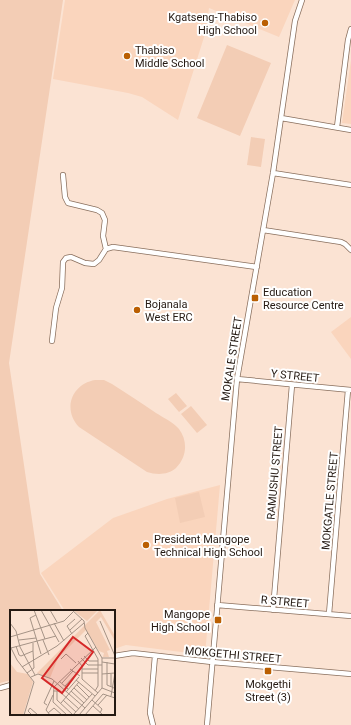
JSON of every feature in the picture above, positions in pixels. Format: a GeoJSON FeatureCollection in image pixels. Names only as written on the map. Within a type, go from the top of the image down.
{"type":"FeatureCollection","features":[{"type":"Feature","properties":{"kind":"street","name":"MOKALE STREET"},"geometry":{"type":"LineString","coordinates":[[206,725],[237,379],[264,230],[295,21],[302,0]]}},
{"type":"Feature","properties":{"kind":"street"},"geometry":{"type":"LineString","coordinates":[[337,127],[348,40],[351,29]]}},
{"type":"Feature","properties":{"kind":"street"},"geometry":{"type":"LineString","coordinates":[[281,118],[351,130]]}},
{"type":"Feature","properties":{"kind":"street"},"geometry":{"type":"LineString","coordinates":[[273,173],[351,185]]}},
{"type":"Feature","properties":{"kind":"street"},"geometry":{"type":"LineString","coordinates":[[52,342],[56,308],[62,288],[63,262],[66,258],[71,257],[85,263],[94,264],[99,260],[106,248],[103,236],[105,220],[103,215],[97,210],[68,203],[65,197],[63,176]]}},
{"type":"Feature","properties":{"kind":"street"},"geometry":{"type":"LineString","coordinates":[[264,230],[340,242],[345,244],[351,250]]}},
{"type":"Feature","properties":{"kind":"street"},"geometry":{"type":"LineString","coordinates":[[106,248],[113,247],[257,267]]}},
{"type":"Feature","properties":{"kind":"street","name":"Y STREET"},"geometry":{"type":"LineString","coordinates":[[237,379],[349,390]]}},
{"type":"Feature","properties":{"kind":"street","name":"RAMUSHU STREET"},"geometry":{"type":"LineString","coordinates":[[273,610],[292,385]]}},
{"type":"Feature","properties":{"kind":"street","name":"MOKGATLE STREET"},"geometry":{"type":"LineString","coordinates":[[329,614],[349,390]]}},
{"type":"Feature","properties":{"kind":"street","name":"R STREET"},"geometry":{"type":"LineString","coordinates":[[217,604],[351,616]]}},
{"type":"Feature","properties":{"kind":"street","name":"MOKGETHI STREET"},"geometry":{"type":"LineString","coordinates":[[115,656],[133,653],[212,662],[351,674]]}},
{"type":"Feature","properties":{"kind":"street"},"geometry":{"type":"LineString","coordinates":[[153,725],[150,713],[155,656]]}},
{"type":"Feature","properties":{"kind":"street"},"geometry":{"type":"LineString","coordinates":[[0,688],[10,685]]}},
{"type":"Feature","properties":{"kind":"shaded area"},"geometry":{"type":"Polygon","coordinates":[[[0,0],[63,0],[9,363],[40,574],[62,610],[10,610],[10,680],[0,683],[0,0]]]}},
{"type":"Feature","properties":{"kind":"shaded area","name":"Thabiso Middle School"},"geometry":{"type":"Polygon","coordinates":[[[65,0],[295,0],[279,37],[209,8],[205,34],[178,120],[142,97],[53,79],[65,0]]]}},
{"type":"Feature","properties":{"kind":"shaded area"},"geometry":{"type":"Polygon","coordinates":[[[227,45],[271,63],[240,136],[197,118],[227,45]]]}},
{"type":"Feature","properties":{"kind":"shaded area"},"geometry":{"type":"Polygon","coordinates":[[[351,60],[351,124],[342,123],[351,60]]]}},
{"type":"Feature","properties":{"kind":"shaded area"},"geometry":{"type":"Polygon","coordinates":[[[251,137],[265,139],[261,167],[247,165],[251,137]]]}},
{"type":"Feature","properties":{"kind":"shaded area"},"geometry":{"type":"Polygon","coordinates":[[[351,317],[351,359],[331,332],[351,317]]]}},
{"type":"Feature","properties":{"kind":"shaded area"},"geometry":{"type":"Polygon","coordinates":[[[95,380],[104,380],[112,384],[171,422],[179,429],[184,439],[185,449],[180,464],[176,468],[170,472],[162,474],[147,472],[79,427],[71,413],[72,398],[80,386],[95,380]]]}},
{"type":"Feature","properties":{"kind":"shaded area"},"geometry":{"type":"Polygon","coordinates":[[[176,393],[187,406],[179,412],[168,399],[176,393]]]}},
{"type":"Feature","properties":{"kind":"shaded area"},"geometry":{"type":"Polygon","coordinates":[[[191,406],[207,425],[197,433],[181,414],[191,406]]]}},
{"type":"Feature","properties":{"kind":"shaded area","name":"President Mangope Technical High School"},"geometry":{"type":"Polygon","coordinates":[[[220,485],[205,655],[126,645],[115,649],[115,610],[64,610],[41,573],[113,518],[167,499],[220,485]]]}},
{"type":"Feature","properties":{"kind":"shaded area"},"geometry":{"type":"Polygon","coordinates":[[[199,492],[205,517],[180,523],[175,498],[199,492]]]}},
{"type":"Feature","properties":{"kind":"place","name":"Kgatseng-Thabiso High School"},"geometry":{"type":"Point","coordinates":[265,23]}},
{"type":"Feature","properties":{"kind":"place","name":"Thabiso Middle School"},"geometry":{"type":"Point","coordinates":[127,56]}},
{"type":"Feature","properties":{"kind":"place","name":"Education Resource Centre"},"geometry":{"type":"Point","coordinates":[255,298]}},
{"type":"Feature","properties":{"kind":"place","name":"Bojanala West ERC"},"geometry":{"type":"Point","coordinates":[137,310]}},
{"type":"Feature","properties":{"kind":"place","name":"President Mangope Technical High School"},"geometry":{"type":"Point","coordinates":[146,545]}},
{"type":"Feature","properties":{"kind":"place","name":"Mangope High School"},"geometry":{"type":"Point","coordinates":[218,620]}},
{"type":"Feature","properties":{"kind":"place","name":"Mokgethi Street (3)"},"geometry":{"type":"Point","coordinates":[268,671]}}]}
